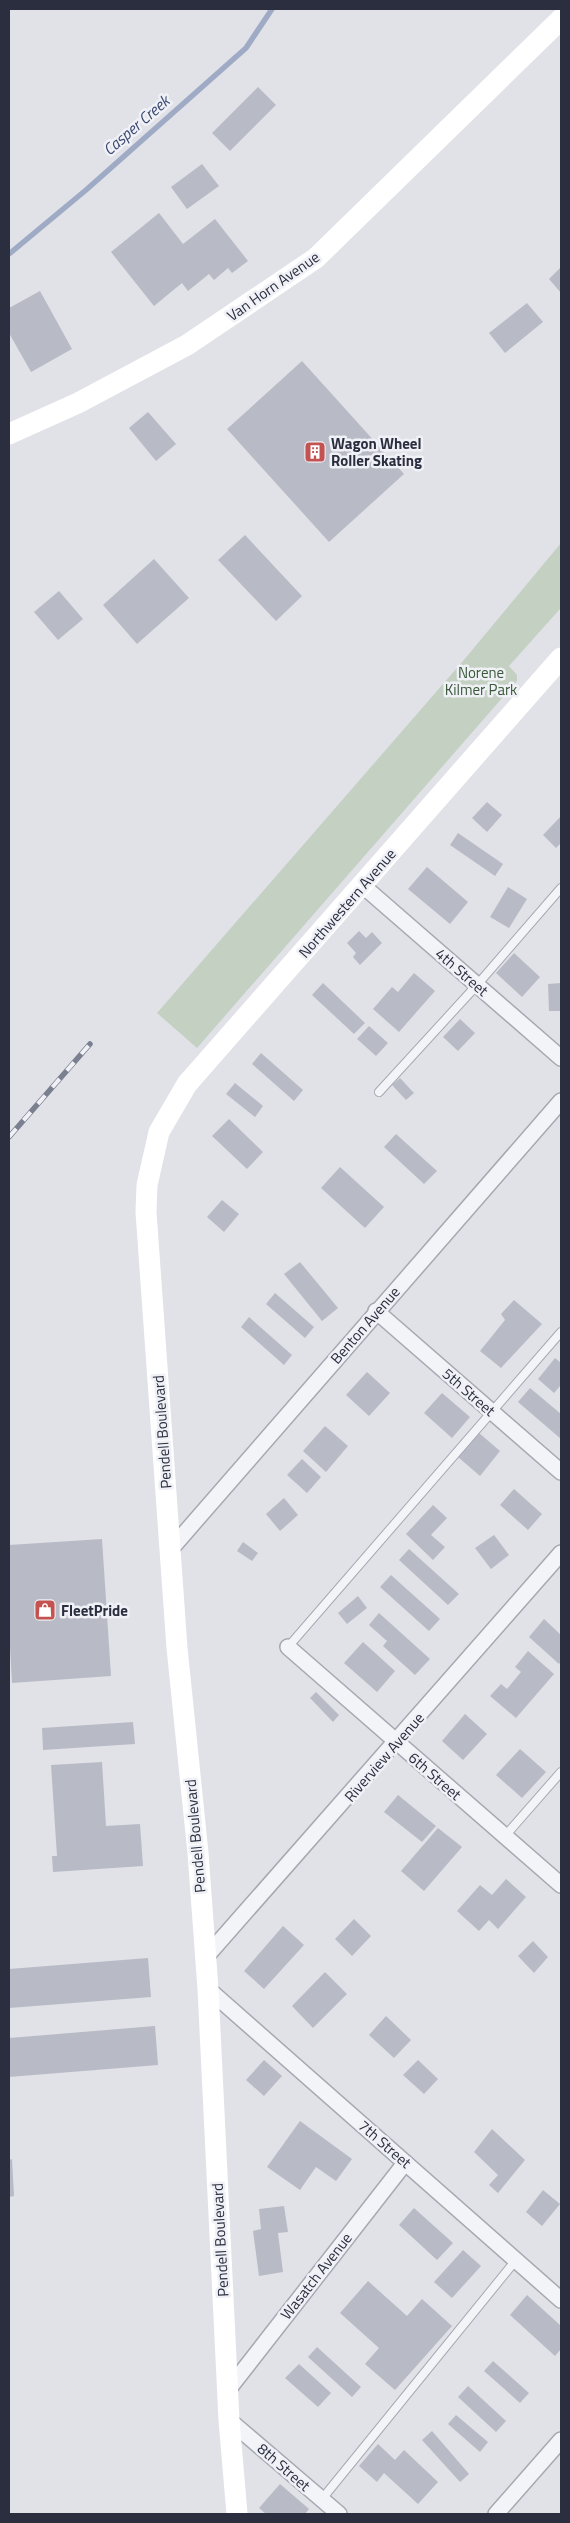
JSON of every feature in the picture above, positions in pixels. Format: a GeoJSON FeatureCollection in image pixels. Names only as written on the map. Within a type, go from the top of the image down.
{"type":"FeatureCollection","features":[{"type":"Feature","properties":{"kind":"street","name":"Van Horn Avenue"},"geometry":{"type":"LineString","coordinates":[[9,434],[78,403],[187,345],[316,258],[561,19]]}},
{"type":"Feature","properties":{"kind":"street","name":"Northwestern Avenue"},"geometry":{"type":"LineString","coordinates":[[152,1159],[159,1132],[186,1084],[561,658]]}},
{"type":"Feature","properties":{"kind":"street","name":"4th Street"},"geometry":{"type":"LineString","coordinates":[[362,886],[561,1058]]}},
{"type":"Feature","properties":{"kind":"street","name":"Benton Avenue"},"geometry":{"type":"LineString","coordinates":[[170,1550],[376,1311],[561,1101]]}},
{"type":"Feature","properties":{"kind":"street","name":"Pendell Boulevard"},"geometry":{"type":"LineString","coordinates":[[152,1159],[147,1185],[147,1220],[176,1648],[198,1854],[208,1989],[229,2420],[237,2514]]}},
{"type":"Feature","properties":{"kind":"street","name":"5th Street"},"geometry":{"type":"LineString","coordinates":[[376,1311],[561,1472]]}},
{"type":"Feature","properties":{"kind":"street","name":"Riverview Avenue"},"geometry":{"type":"LineString","coordinates":[[205,1958],[396,1743],[561,1553]]}},
{"type":"Feature","properties":{"kind":"street","name":"6th Street"},"geometry":{"type":"LineString","coordinates":[[288,1647],[561,1885]]}},
{"type":"Feature","properties":{"kind":"street","name":"7th Street"},"geometry":{"type":"LineString","coordinates":[[208,1989],[561,2300]]}},
{"type":"Feature","properties":{"kind":"street","name":"Wasatch Avenue"},"geometry":{"type":"LineString","coordinates":[[228,2390],[405,2162]]}},
{"type":"Feature","properties":{"kind":"street","name":"8th Street"},"geometry":{"type":"LineString","coordinates":[[229,2420],[339,2514]]}},
{"type":"Feature","properties":{"kind":"street"},"geometry":{"type":"LineString","coordinates":[[496,2514],[561,2440]]}},
{"type":"Feature","properties":{"kind":"lane"},"geometry":{"type":"LineString","coordinates":[[379,1092],[477,986],[561,888]]}},
{"type":"Feature","properties":{"kind":"lane"},"geometry":{"type":"LineString","coordinates":[[288,1647],[561,1332]]}},
{"type":"Feature","properties":{"kind":"lane"},"geometry":{"type":"LineString","coordinates":[[505,1836],[561,1772]]}},
{"type":"Feature","properties":{"kind":"lane"},"geometry":{"type":"LineString","coordinates":[[322,2499],[516,2260]]}},
{"type":"Feature","properties":{"kind":"green space","name":"Norene Kilmer Park"},"geometry":{"type":"Polygon","coordinates":[[[561,543],[561,610],[509,666],[517,675],[517,681],[197,1048],[157,1013],[463,661],[561,543]]]}},
{"type":"Feature","properties":{"kind":"building"},"geometry":{"type":"Polygon","coordinates":[[[258,87],[276,105],[230,151],[212,133],[258,87]]]}},
{"type":"Feature","properties":{"kind":"building"},"geometry":{"type":"Polygon","coordinates":[[[202,164],[219,186],[187,209],[171,187],[202,164]]]}},
{"type":"Feature","properties":{"kind":"building"},"geometry":{"type":"Polygon","coordinates":[[[159,213],[183,244],[215,219],[248,261],[232,273],[228,268],[214,280],[209,274],[188,291],[182,283],[154,306],[111,252],[159,213]]]}},
{"type":"Feature","properties":{"kind":"building"},"geometry":{"type":"Polygon","coordinates":[[[561,267],[561,293],[549,279],[561,267]]]}},
{"type":"Feature","properties":{"kind":"building"},"geometry":{"type":"Polygon","coordinates":[[[40,291],[72,349],[31,372],[9,333],[9,308],[40,291]]]}},
{"type":"Feature","properties":{"kind":"building"},"geometry":{"type":"Polygon","coordinates":[[[527,303],[543,322],[505,353],[489,333],[527,303]]]}},
{"type":"Feature","properties":{"kind":"building","name":"Wagon Wheel Roller Skating"},"geometry":{"type":"Polygon","coordinates":[[[302,361],[404,474],[329,542],[227,429],[302,361]]]}},
{"type":"Feature","properties":{"kind":"building"},"geometry":{"type":"Polygon","coordinates":[[[148,412],[176,444],[156,461],[129,428],[148,412]]]}},
{"type":"Feature","properties":{"kind":"building"},"geometry":{"type":"Polygon","coordinates":[[[245,535],[302,596],[276,621],[218,560],[245,535]]]}},
{"type":"Feature","properties":{"kind":"building"},"geometry":{"type":"Polygon","coordinates":[[[154,559],[189,598],[137,644],[103,605],[154,559]]]}},
{"type":"Feature","properties":{"kind":"building"},"geometry":{"type":"Polygon","coordinates":[[[59,591],[83,619],[58,640],[34,612],[59,591]]]}},
{"type":"Feature","properties":{"kind":"building"},"geometry":{"type":"Polygon","coordinates":[[[487,802],[502,815],[487,832],[472,818],[487,802]]]}},
{"type":"Feature","properties":{"kind":"building"},"geometry":{"type":"Polygon","coordinates":[[[561,816],[561,843],[556,848],[543,835],[561,816]]]}},
{"type":"Feature","properties":{"kind":"building"},"geometry":{"type":"Polygon","coordinates":[[[458,833],[503,864],[495,876],[450,845],[458,833]]]}},
{"type":"Feature","properties":{"kind":"building"},"geometry":{"type":"Polygon","coordinates":[[[427,867],[468,902],[450,924],[408,889],[427,867]]]}},
{"type":"Feature","properties":{"kind":"building"},"geometry":{"type":"Polygon","coordinates":[[[508,887],[527,899],[509,928],[490,917],[508,887]]]}},
{"type":"Feature","properties":{"kind":"building"},"geometry":{"type":"Polygon","coordinates":[[[359,931],[366,938],[372,932],[382,943],[360,965],[353,957],[356,953],[347,943],[359,931]]]}},
{"type":"Feature","properties":{"kind":"building"},"geometry":{"type":"Polygon","coordinates":[[[514,953],[540,977],[522,997],[496,973],[514,953]]]}},
{"type":"Feature","properties":{"kind":"building"},"geometry":{"type":"Polygon","coordinates":[[[414,973],[435,991],[399,1032],[373,1009],[392,987],[398,992],[414,973]]]}},
{"type":"Feature","properties":{"kind":"building"},"geometry":{"type":"Polygon","coordinates":[[[323,983],[365,1023],[354,1034],[312,995],[323,983]]]}},
{"type":"Feature","properties":{"kind":"building"},"geometry":{"type":"Polygon","coordinates":[[[561,983],[561,1011],[549,1011],[548,984],[561,983]]]}},
{"type":"Feature","properties":{"kind":"building"},"geometry":{"type":"Polygon","coordinates":[[[460,1019],[475,1033],[458,1051],[443,1037],[460,1019]]]}},
{"type":"Feature","properties":{"kind":"building"},"geometry":{"type":"Polygon","coordinates":[[[369,1026],[388,1043],[376,1056],[357,1039],[369,1026]]]}},
{"type":"Feature","properties":{"kind":"building"},"geometry":{"type":"Polygon","coordinates":[[[261,1053],[303,1090],[294,1101],[252,1064],[261,1053]]]}},
{"type":"Feature","properties":{"kind":"building"},"geometry":{"type":"Polygon","coordinates":[[[400,1078],[414,1093],[406,1100],[392,1085],[400,1078]]]}},
{"type":"Feature","properties":{"kind":"building"},"geometry":{"type":"Polygon","coordinates":[[[235,1083],[263,1106],[255,1117],[226,1094],[235,1083]]]}},
{"type":"Feature","properties":{"kind":"building"},"geometry":{"type":"Polygon","coordinates":[[[229,1119],[263,1152],[247,1169],[212,1136],[229,1119]]]}},
{"type":"Feature","properties":{"kind":"building"},"geometry":{"type":"Polygon","coordinates":[[[396,1134],[437,1171],[424,1184],[384,1147],[396,1134]]]}},
{"type":"Feature","properties":{"kind":"building"},"geometry":{"type":"Polygon","coordinates":[[[340,1167],[384,1207],[365,1228],[321,1188],[340,1167]]]}},
{"type":"Feature","properties":{"kind":"building"},"geometry":{"type":"Polygon","coordinates":[[[222,1200],[239,1214],[224,1232],[207,1217],[222,1200]]]}},
{"type":"Feature","properties":{"kind":"building"},"geometry":{"type":"Polygon","coordinates":[[[300,1262],[338,1308],[322,1321],[284,1274],[300,1262]]]}},
{"type":"Feature","properties":{"kind":"building"},"geometry":{"type":"Polygon","coordinates":[[[275,1293],[314,1327],[305,1338],[266,1304],[275,1293]]]}},
{"type":"Feature","properties":{"kind":"building"},"geometry":{"type":"Polygon","coordinates":[[[514,1300],[542,1324],[501,1368],[480,1351],[505,1320],[501,1314],[514,1300]]]}},
{"type":"Feature","properties":{"kind":"building"},"geometry":{"type":"Polygon","coordinates":[[[249,1317],[292,1355],[284,1365],[241,1327],[249,1317]]]}},
{"type":"Feature","properties":{"kind":"building"},"geometry":{"type":"Polygon","coordinates":[[[555,1358],[561,1363],[561,1385],[554,1393],[538,1379],[555,1358]]]}},
{"type":"Feature","properties":{"kind":"building"},"geometry":{"type":"Polygon","coordinates":[[[367,1372],[390,1393],[369,1416],[346,1395],[367,1372]]]}},
{"type":"Feature","properties":{"kind":"building"},"geometry":{"type":"Polygon","coordinates":[[[530,1388],[561,1414],[561,1439],[518,1402],[530,1388]]]}},
{"type":"Feature","properties":{"kind":"building"},"geometry":{"type":"Polygon","coordinates":[[[442,1393],[470,1417],[452,1438],[424,1413],[442,1393]]]}},
{"type":"Feature","properties":{"kind":"building"},"geometry":{"type":"Polygon","coordinates":[[[325,1426],[348,1446],[326,1472],[303,1451],[325,1426]]]}},
{"type":"Feature","properties":{"kind":"building"},"geometry":{"type":"Polygon","coordinates":[[[479,1433],[500,1451],[480,1476],[458,1457],[479,1433]]]}},
{"type":"Feature","properties":{"kind":"building"},"geometry":{"type":"Polygon","coordinates":[[[302,1459],[321,1477],[307,1493],[287,1475],[302,1459]]]}},
{"type":"Feature","properties":{"kind":"building"},"geometry":{"type":"Polygon","coordinates":[[[514,1489],[542,1514],[528,1530],[500,1505],[514,1489]]]}},
{"type":"Feature","properties":{"kind":"building"},"geometry":{"type":"Polygon","coordinates":[[[284,1498],[298,1515],[280,1531],[266,1514],[284,1498]]]}},
{"type":"Feature","properties":{"kind":"building"},"geometry":{"type":"Polygon","coordinates":[[[433,1505],[447,1518],[431,1535],[445,1547],[433,1560],[406,1534],[433,1505]]]}},
{"type":"Feature","properties":{"kind":"building"},"geometry":{"type":"Polygon","coordinates":[[[494,1535],[509,1555],[491,1569],[475,1548],[494,1535]]]}},
{"type":"Feature","properties":{"kind":"building"},"geometry":{"type":"Polygon","coordinates":[[[102,1539],[111,1676],[12,1683],[9,1629],[9,1545],[102,1539]]]}},
{"type":"Feature","properties":{"kind":"building"},"geometry":{"type":"Polygon","coordinates":[[[243,1542],[258,1553],[252,1561],[237,1551],[243,1542]]]}},
{"type":"Feature","properties":{"kind":"building"},"geometry":{"type":"Polygon","coordinates":[[[409,1549],[459,1594],[448,1605],[399,1560],[409,1549]]]}},
{"type":"Feature","properties":{"kind":"building"},"geometry":{"type":"Polygon","coordinates":[[[391,1575],[440,1619],[429,1631],[380,1587],[391,1575]]]}},
{"type":"Feature","properties":{"kind":"building"},"geometry":{"type":"Polygon","coordinates":[[[358,1596],[367,1608],[347,1624],[338,1613],[358,1596]]]}},
{"type":"Feature","properties":{"kind":"building"},"geometry":{"type":"Polygon","coordinates":[[[379,1613],[430,1659],[415,1675],[383,1646],[387,1641],[369,1625],[379,1613]]]}},
{"type":"Feature","properties":{"kind":"building"},"geometry":{"type":"Polygon","coordinates":[[[544,1619],[561,1635],[561,1661],[559,1664],[529,1637],[544,1619]]]}},
{"type":"Feature","properties":{"kind":"building"},"geometry":{"type":"Polygon","coordinates":[[[363,1642],[395,1671],[377,1692],[344,1663],[363,1642]]]}},
{"type":"Feature","properties":{"kind":"building"},"geometry":{"type":"Polygon","coordinates":[[[528,1651],[554,1674],[516,1718],[490,1696],[501,1684],[507,1689],[521,1672],[515,1667],[528,1651]]]}},
{"type":"Feature","properties":{"kind":"building"},"geometry":{"type":"Polygon","coordinates":[[[316,1692],[339,1715],[333,1722],[310,1698],[316,1692]]]}},
{"type":"Feature","properties":{"kind":"building"},"geometry":{"type":"Polygon","coordinates":[[[465,1714],[487,1734],[463,1760],[442,1741],[465,1714]]]}},
{"type":"Feature","properties":{"kind":"building"},"geometry":{"type":"Polygon","coordinates":[[[133,1722],[135,1744],[43,1750],[42,1728],[133,1722]]]}},
{"type":"Feature","properties":{"kind":"building"},"geometry":{"type":"Polygon","coordinates":[[[520,1749],[546,1772],[522,1798],[496,1775],[520,1749]]]}},
{"type":"Feature","properties":{"kind":"building"},"geometry":{"type":"Polygon","coordinates":[[[102,1762],[106,1826],[140,1824],[143,1866],[53,1872],[52,1856],[57,1856],[51,1765],[102,1762]]]}},
{"type":"Feature","properties":{"kind":"building"},"geometry":{"type":"Polygon","coordinates":[[[398,1795],[436,1826],[422,1842],[384,1812],[398,1795]]]}},
{"type":"Feature","properties":{"kind":"building"},"geometry":{"type":"Polygon","coordinates":[[[438,1828],[462,1847],[424,1891],[401,1871],[438,1828]]]}},
{"type":"Feature","properties":{"kind":"building"},"geometry":{"type":"Polygon","coordinates":[[[506,1879],[526,1897],[498,1929],[489,1920],[479,1931],[457,1911],[480,1885],[492,1895],[506,1879]]]}},
{"type":"Feature","properties":{"kind":"building"},"geometry":{"type":"Polygon","coordinates":[[[354,1919],[371,1936],[352,1956],[335,1939],[354,1919]]]}},
{"type":"Feature","properties":{"kind":"building"},"geometry":{"type":"Polygon","coordinates":[[[283,1926],[304,1945],[264,1989],[244,1971],[283,1926]]]}},
{"type":"Feature","properties":{"kind":"building"},"geometry":{"type":"Polygon","coordinates":[[[533,1941],[548,1957],[534,1973],[518,1956],[533,1941]]]}},
{"type":"Feature","properties":{"kind":"building"},"geometry":{"type":"Polygon","coordinates":[[[148,1958],[151,1997],[9,2008],[9,1969],[148,1958]]]}},
{"type":"Feature","properties":{"kind":"building"},"geometry":{"type":"Polygon","coordinates":[[[325,1972],[347,1994],[313,2028],[292,2006],[325,1972]]]}},
{"type":"Feature","properties":{"kind":"building"},"geometry":{"type":"Polygon","coordinates":[[[386,2016],[411,2040],[394,2058],[369,2035],[386,2016]]]}},
{"type":"Feature","properties":{"kind":"building"},"geometry":{"type":"Polygon","coordinates":[[[155,2026],[158,2065],[9,2077],[9,2038],[155,2026]]]}},
{"type":"Feature","properties":{"kind":"building"},"geometry":{"type":"Polygon","coordinates":[[[264,2060],[282,2076],[264,2096],[246,2080],[264,2060]]]}},
{"type":"Feature","properties":{"kind":"building"},"geometry":{"type":"Polygon","coordinates":[[[418,2060],[438,2079],[424,2094],[403,2075],[418,2060]]]}},
{"type":"Feature","properties":{"kind":"building"},"geometry":{"type":"Polygon","coordinates":[[[300,2121],[352,2159],[336,2181],[316,2167],[300,2190],[267,2167],[300,2121]]]}},
{"type":"Feature","properties":{"kind":"building"},"geometry":{"type":"Polygon","coordinates":[[[492,2129],[525,2160],[498,2193],[489,2185],[498,2175],[474,2152],[492,2129]]]}},
{"type":"Feature","properties":{"kind":"building"},"geometry":{"type":"Polygon","coordinates":[[[12,2159],[14,2196],[9,2197],[9,2160],[12,2159]]]}},
{"type":"Feature","properties":{"kind":"building"},"geometry":{"type":"Polygon","coordinates":[[[543,2190],[560,2204],[542,2226],[526,2212],[543,2190]]]}},
{"type":"Feature","properties":{"kind":"building"},"geometry":{"type":"Polygon","coordinates":[[[284,2206],[288,2232],[278,2233],[283,2272],[259,2276],[253,2231],[261,2229],[259,2209],[284,2206]]]}},
{"type":"Feature","properties":{"kind":"building"},"geometry":{"type":"Polygon","coordinates":[[[414,2208],[453,2243],[437,2260],[399,2225],[414,2208]]]}},
{"type":"Feature","properties":{"kind":"building"},"geometry":{"type":"Polygon","coordinates":[[[463,2250],[481,2266],[452,2298],[434,2282],[463,2250]]]}},
{"type":"Feature","properties":{"kind":"building"},"geometry":{"type":"Polygon","coordinates":[[[368,2281],[407,2316],[422,2299],[452,2326],[395,2390],[365,2364],[379,2348],[340,2313],[368,2281]]]}},
{"type":"Feature","properties":{"kind":"building"},"geometry":{"type":"Polygon","coordinates":[[[527,2295],[561,2326],[561,2349],[555,2356],[510,2315],[527,2295]]]}},
{"type":"Feature","properties":{"kind":"building"},"geometry":{"type":"Polygon","coordinates":[[[317,2347],[361,2387],[352,2397],[308,2357],[317,2347]]]}},
{"type":"Feature","properties":{"kind":"building"},"geometry":{"type":"Polygon","coordinates":[[[493,2361],[529,2393],[520,2403],[484,2371],[493,2361]]]}},
{"type":"Feature","properties":{"kind":"building"},"geometry":{"type":"Polygon","coordinates":[[[299,2364],[331,2393],[318,2407],[285,2378],[299,2364]]]}},
{"type":"Feature","properties":{"kind":"building"},"geometry":{"type":"Polygon","coordinates":[[[468,2386],[506,2421],[496,2432],[458,2397],[468,2386]]]}},
{"type":"Feature","properties":{"kind":"building"},"geometry":{"type":"Polygon","coordinates":[[[456,2415],[488,2442],[480,2452],[448,2424],[456,2415]]]}},
{"type":"Feature","properties":{"kind":"building"},"geometry":{"type":"Polygon","coordinates":[[[432,2431],[469,2474],[460,2482],[422,2440],[432,2431]]]}},
{"type":"Feature","properties":{"kind":"building"},"geometry":{"type":"Polygon","coordinates":[[[378,2444],[395,2460],[404,2450],[438,2482],[418,2504],[384,2473],[377,2482],[359,2466],[378,2444]]]}},
{"type":"Feature","properties":{"kind":"building"},"geometry":{"type":"Polygon","coordinates":[[[280,2484],[309,2509],[305,2514],[266,2514],[259,2508],[280,2484]]]}},
{"type":"Feature","properties":{"kind":"waterway","name":"Casper Creek"},"geometry":{"type":"LineString","coordinates":[[9,254],[86,190],[246,48],[272,9]]}},
{"type":"Feature","properties":{"kind":"railway"},"geometry":{"type":"LineString","coordinates":[[9,1137],[90,1044]]}},
{"type":"Feature","properties":{"kind":"place","name":"Wagon Wheel Roller Skating"},"geometry":{"type":"Point","coordinates":[315,452]}},
{"type":"Feature","properties":{"kind":"place","name":"FleetPride"},"geometry":{"type":"Point","coordinates":[45,1610]}}]}
